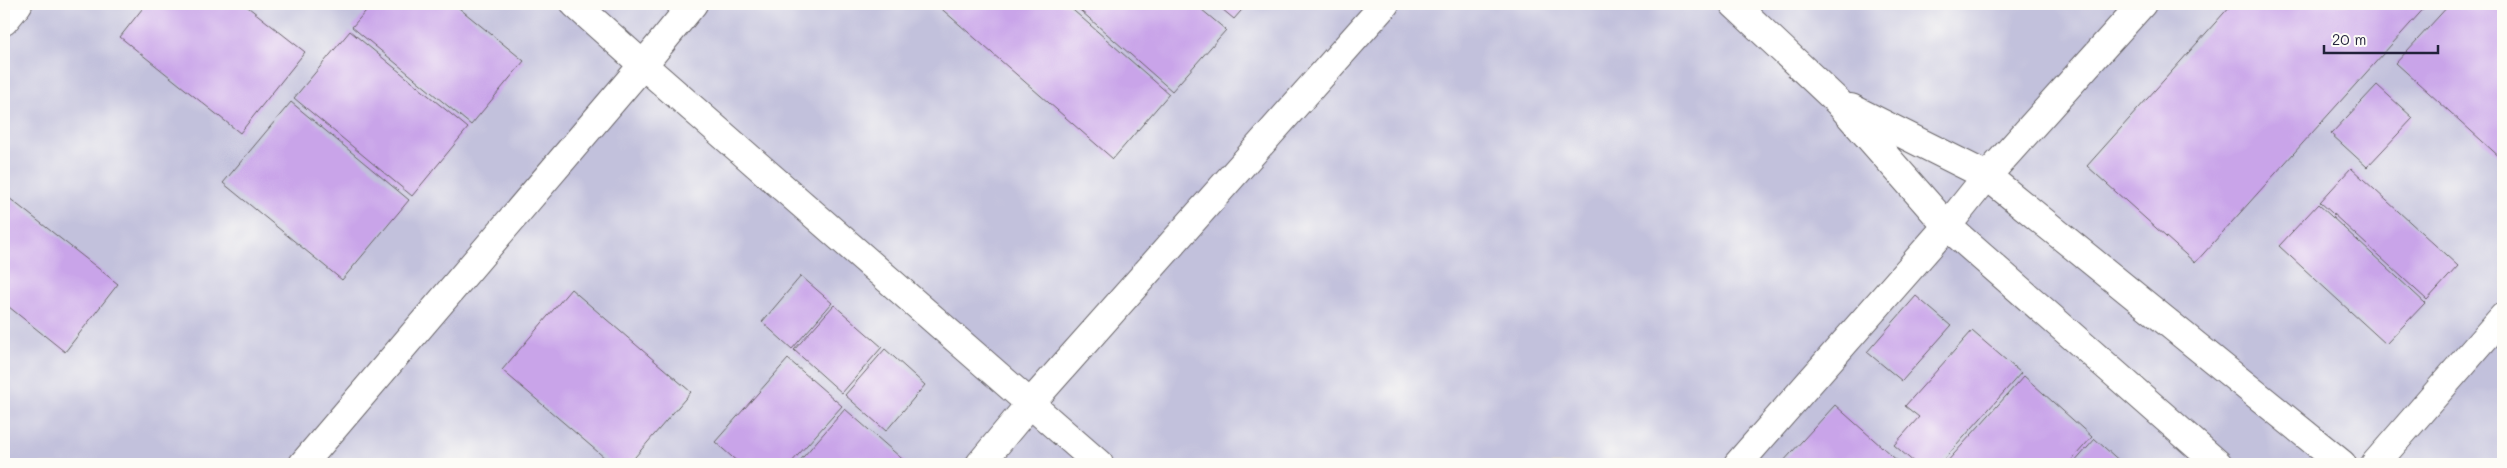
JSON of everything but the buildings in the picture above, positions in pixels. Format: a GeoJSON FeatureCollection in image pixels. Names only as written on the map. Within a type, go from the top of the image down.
{"type":"FeatureCollection","features":[{"type":"Feature","properties":{"kind":"street"},"geometry":{"type":"LineString","coordinates":[[4,21],[18,4]]}},
{"type":"Feature","properties":{"kind":"street"},"geometry":{"type":"LineString","coordinates":[[575,4],[1098,464]]}},
{"type":"Feature","properties":{"kind":"street"},"geometry":{"type":"LineString","coordinates":[[302,464],[644,65],[693,4]]}},
{"type":"Feature","properties":{"kind":"street"},"geometry":{"type":"LineString","coordinates":[[980,464],[1029,405],[1385,4]]}},
{"type":"Feature","properties":{"kind":"street"},"geometry":{"type":"LineString","coordinates":[[1734,4],[1838,102],[1947,226],[2218,464]]}},
{"type":"Feature","properties":{"kind":"street"},"geometry":{"type":"LineString","coordinates":[[1738,464],[1947,226],[1988,176],[2142,4]]}},
{"type":"Feature","properties":{"kind":"street"},"geometry":{"type":"LineString","coordinates":[[1838,102],[1988,176],[2342,464]]}},
{"type":"Feature","properties":{"kind":"street"},"geometry":{"type":"LineString","coordinates":[[2375,464],[2503,318]]}},
{"type":"Feature","properties":{"kind":"shaded area"},"geometry":{"type":"Polygon","coordinates":[[[4,4],[2503,4],[2503,464],[4,464],[4,4]]]}}]}
